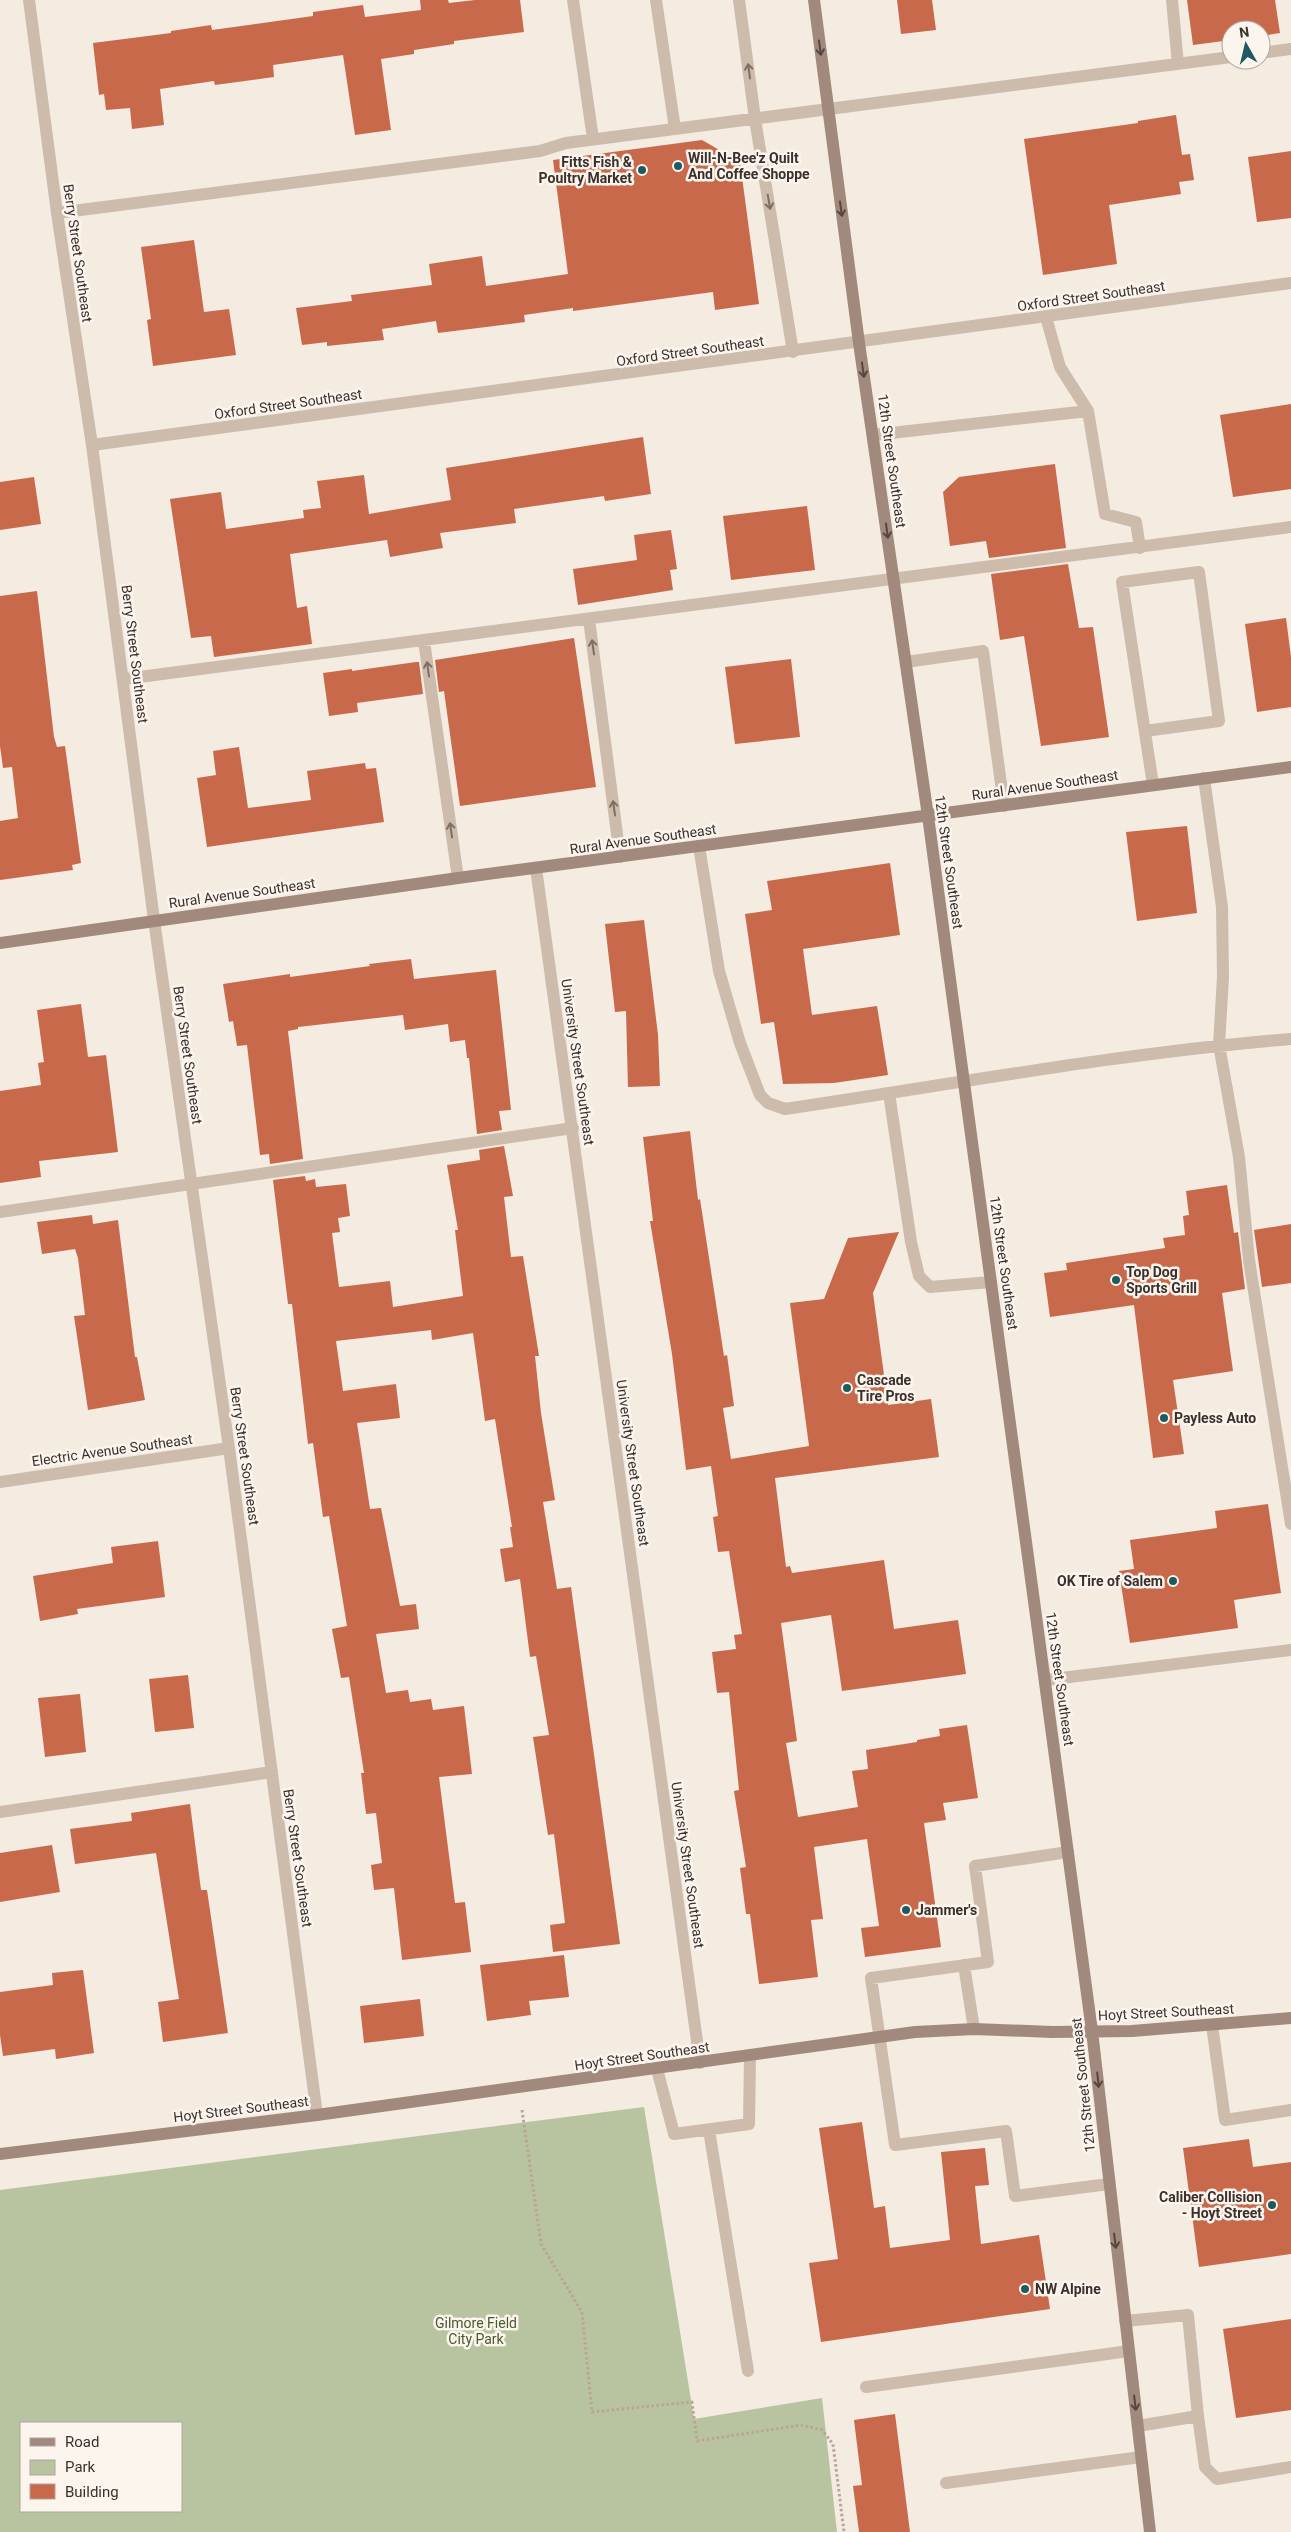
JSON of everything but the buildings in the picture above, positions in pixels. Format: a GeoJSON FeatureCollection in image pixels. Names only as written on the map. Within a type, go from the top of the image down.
{"type":"FeatureCollection","features":[{"type":"Feature","properties":{"kind":"street","name":"Berry Street Southeast"},"geometry":{"type":"LineString","coordinates":[[29,0],[57,213],[124,679],[154,920],[229,1448],[317,2115]]}},
{"type":"Feature","properties":{"kind":"street"},"geometry":{"type":"LineString","coordinates":[[573,0],[592,140]]}},
{"type":"Feature","properties":{"kind":"street"},"geometry":{"type":"LineString","coordinates":[[656,0],[676,130]]}},
{"type":"Feature","properties":{"kind":"street"},"geometry":{"type":"LineString","coordinates":[[739,0],[755,119],[793,352]]}},
{"type":"Feature","properties":{"kind":"street","name":"12th Street Southeast"},"geometry":{"type":"LineString","coordinates":[[814,0],[859,343],[928,816],[1092,2031],[1150,2532]]}},
{"type":"Feature","properties":{"kind":"street"},"geometry":{"type":"LineString","coordinates":[[1172,0],[1178,64]]}},
{"type":"Feature","properties":{"kind":"street"},"geometry":{"type":"LineString","coordinates":[[1271,52],[1291,49]]}},
{"type":"Feature","properties":{"kind":"street"},"geometry":{"type":"LineString","coordinates":[[57,213],[540,151],[566,143],[1221,58]]}},
{"type":"Feature","properties":{"kind":"street","name":"Oxford Street Southeast"},"geometry":{"type":"LineString","coordinates":[[92,446],[1291,283]]}},
{"type":"Feature","properties":{"kind":"street"},"geometry":{"type":"LineString","coordinates":[[1046,317],[1060,367],[1088,411],[1105,514],[1136,522],[1140,548]]}},
{"type":"Feature","properties":{"kind":"street"},"geometry":{"type":"LineString","coordinates":[[873,435],[1088,411]]}},
{"type":"Feature","properties":{"kind":"street"},"geometry":{"type":"LineString","coordinates":[[124,679],[589,620],[1291,527]]}},
{"type":"Feature","properties":{"kind":"street"},"geometry":{"type":"LineString","coordinates":[[1146,731],[1219,721],[1199,572],[1122,582],[1153,785]]}},
{"type":"Feature","properties":{"kind":"street"},"geometry":{"type":"LineString","coordinates":[[589,620],[620,857]]}},
{"type":"Feature","properties":{"kind":"street"},"geometry":{"type":"LineString","coordinates":[[424,641],[458,878]]}},
{"type":"Feature","properties":{"kind":"street"},"geometry":{"type":"LineString","coordinates":[[906,662],[984,651],[1004,806]]}},
{"type":"Feature","properties":{"kind":"street","name":"Rural Avenue Southeast"},"geometry":{"type":"LineString","coordinates":[[0,943],[458,878],[1291,767]]}},
{"type":"Feature","properties":{"kind":"street"},"geometry":{"type":"LineString","coordinates":[[1204,778],[1222,907],[1223,977],[1219,1045],[1239,1157],[1249,1260],[1291,1524]]}},
{"type":"Feature","properties":{"kind":"street"},"geometry":{"type":"LineString","coordinates":[[699,846],[719,971],[740,1043],[760,1095],[768,1103],[785,1110],[964,1080],[1219,1045],[1291,1039]]}},
{"type":"Feature","properties":{"kind":"street","name":"University Street Southeast"},"geometry":{"type":"LineString","coordinates":[[536,868],[700,2063]]}},
{"type":"Feature","properties":{"kind":"street"},"geometry":{"type":"LineString","coordinates":[[889,1093],[911,1242],[919,1276],[930,1287],[991,1282]]}},
{"type":"Feature","properties":{"kind":"street"},"geometry":{"type":"LineString","coordinates":[[0,1212],[572,1128]]}},
{"type":"Feature","properties":{"kind":"street","name":"Electric Avenue Southeast"},"geometry":{"type":"LineString","coordinates":[[0,1482],[229,1448]]}},
{"type":"Feature","properties":{"kind":"street"},"geometry":{"type":"LineString","coordinates":[[1045,1680],[1291,1650]]}},
{"type":"Feature","properties":{"kind":"street"},"geometry":{"type":"LineString","coordinates":[[0,1812],[272,1772]]}},
{"type":"Feature","properties":{"kind":"street"},"geometry":{"type":"LineString","coordinates":[[1068,1852],[975,1866],[988,1962],[871,1978],[895,2145],[1006,2131],[1015,2196],[1109,2184]]}},
{"type":"Feature","properties":{"kind":"street"},"geometry":{"type":"LineString","coordinates":[[964,1965],[974,2029]]}},
{"type":"Feature","properties":{"kind":"street","name":"Hoyt Street Southeast"},"geometry":{"type":"LineString","coordinates":[[0,2154],[317,2115],[915,2032],[974,2029],[1092,2031],[1212,2025],[1291,2018]]}},
{"type":"Feature","properties":{"kind":"street"},"geometry":{"type":"LineString","coordinates":[[1212,2025],[1225,2120],[1291,2110]]}},
{"type":"Feature","properties":{"kind":"street"},"geometry":{"type":"LineString","coordinates":[[657,2069],[674,2134],[709,2130],[749,2124],[750,2056]]}},
{"type":"Feature","properties":{"kind":"street"},"geometry":{"type":"LineString","coordinates":[[709,2130],[748,2371]]}},
{"type":"Feature","properties":{"kind":"street"},"geometry":{"type":"LineString","coordinates":[[1125,2321],[1188,2315],[1198,2416],[1206,2467],[1217,2479],[1291,2467]]}},
{"type":"Feature","properties":{"kind":"street"},"geometry":{"type":"LineString","coordinates":[[866,2387],[1129,2350]]}},
{"type":"Feature","properties":{"kind":"street"},"geometry":{"type":"LineString","coordinates":[[1138,2426],[1198,2416]]}},
{"type":"Feature","properties":{"kind":"street"},"geometry":{"type":"LineString","coordinates":[[946,2483],[1141,2457]]}},
{"type":"Feature","properties":{"kind":"path"},"geometry":{"type":"LineString","coordinates":[[519,2087],[541,2244],[582,2312],[592,2412],[692,2402],[697,2441],[801,2425],[822,2430],[833,2444],[844,2532]]}},
{"type":"Feature","properties":{"kind":"green space","name":"Gilmore Field City Park"},"geometry":{"type":"Polygon","coordinates":[[[644,2107],[694,2419],[822,2398],[837,2532],[0,2532],[0,2190],[644,2107]]]}},
{"type":"Feature","properties":{"kind":"place","name":"Will-N-Bee'z Quilt And Coffee Shoppe"},"geometry":{"type":"Point","coordinates":[678,166]}},
{"type":"Feature","properties":{"kind":"place","name":"Fitts Fish & Poultry Market"},"geometry":{"type":"Point","coordinates":[642,170]}},
{"type":"Feature","properties":{"kind":"place","name":"Top Dog Sports Grill"},"geometry":{"type":"Point","coordinates":[1116,1280]}},
{"type":"Feature","properties":{"kind":"place","name":"Cascade Tire Pros"},"geometry":{"type":"Point","coordinates":[847,1388]}},
{"type":"Feature","properties":{"kind":"place","name":"Payless Auto"},"geometry":{"type":"Point","coordinates":[1164,1418]}},
{"type":"Feature","properties":{"kind":"place","name":"OK Tire of Salem"},"geometry":{"type":"Point","coordinates":[1173,1581]}},
{"type":"Feature","properties":{"kind":"place","name":"Jammer's"},"geometry":{"type":"Point","coordinates":[906,1910]}},
{"type":"Feature","properties":{"kind":"place","name":"Caliber Collision - Hoyt Street"},"geometry":{"type":"Point","coordinates":[1272,2205]}},
{"type":"Feature","properties":{"kind":"place","name":"NW Alpine"},"geometry":{"type":"Point","coordinates":[1025,2289]}}]}
